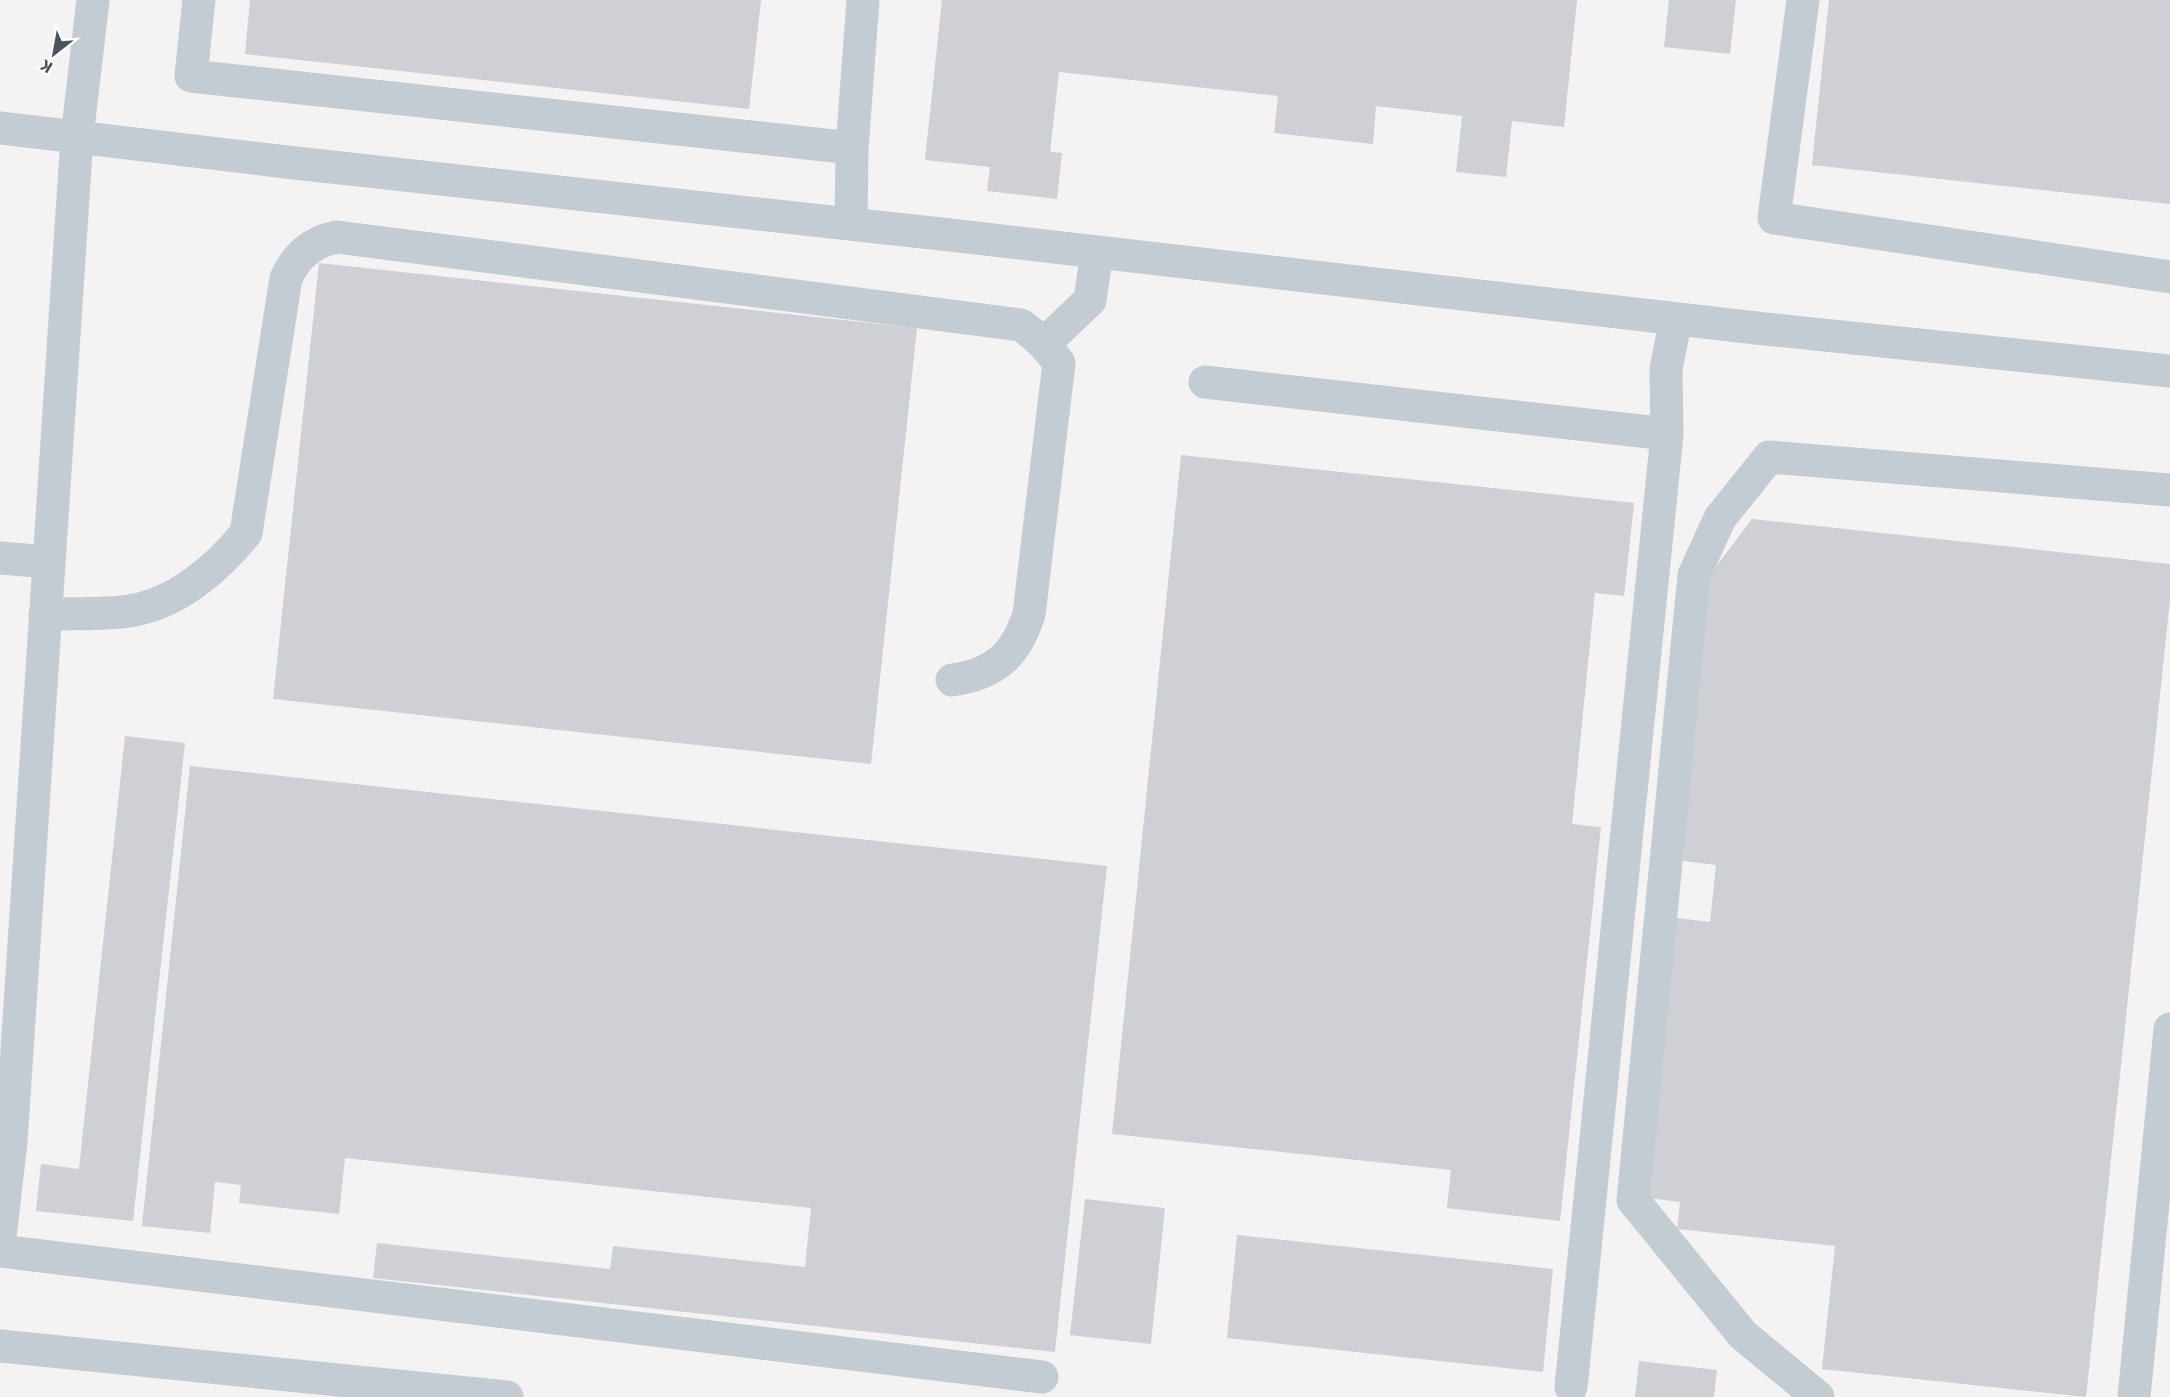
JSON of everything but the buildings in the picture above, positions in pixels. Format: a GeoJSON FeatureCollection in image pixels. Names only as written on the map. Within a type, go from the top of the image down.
{"type":"FeatureCollection","features":[{"type":"Feature","properties":{"kind":"street"},"geometry":{"type":"LineString","coordinates":[[0,1237],[11,1142],[77,137],[93,0]]}},
{"type":"Feature","properties":{"kind":"street"},"geometry":{"type":"LineString","coordinates":[[199,0],[190,76],[852,148]]}},
{"type":"Feature","properties":{"kind":"street"},"geometry":{"type":"LineString","coordinates":[[851,224],[852,148],[863,0]]}},
{"type":"Feature","properties":{"kind":"street"},"geometry":{"type":"LineString","coordinates":[[1803,0],[1774,218],[2170,277]]}},
{"type":"Feature","properties":{"kind":"street"},"geometry":{"type":"LineString","coordinates":[[0,128],[297,164],[851,224],[1676,319],[2170,371]]}},
{"type":"Feature","properties":{"kind":"street"},"geometry":{"type":"LineString","coordinates":[[45,614],[129,611],[175,595],[196,582],[231,552],[246,533],[286,278],[292,265],[302,254],[324,240],[337,237],[1021,325],[1045,343],[1059,363],[1029,614],[1023,633],[1013,650],[999,663],[969,678],[952,680]]}},
{"type":"Feature","properties":{"kind":"street"},"geometry":{"type":"LineString","coordinates":[[1045,343],[1089,300],[1097,252]]}},
{"type":"Feature","properties":{"kind":"street"},"geometry":{"type":"LineString","coordinates":[[1571,1387],[1667,434],[1666,369],[1676,319]]}},
{"type":"Feature","properties":{"kind":"street"},"geometry":{"type":"LineString","coordinates":[[1205,382],[1667,434]]}},
{"type":"Feature","properties":{"kind":"street"},"geometry":{"type":"LineString","coordinates":[[1818,1397],[1743,1335],[1633,1200],[1694,575],[1720,518],[1769,457],[2170,490]]}},
{"type":"Feature","properties":{"kind":"street"},"geometry":{"type":"LineString","coordinates":[[0,558],[49,562]]}},
{"type":"Feature","properties":{"kind":"street"},"geometry":{"type":"LineString","coordinates":[[2134,1397],[2170,1029]]}},
{"type":"Feature","properties":{"kind":"street"},"geometry":{"type":"LineString","coordinates":[[0,1251],[1042,1377]]}},
{"type":"Feature","properties":{"kind":"street"},"geometry":{"type":"LineString","coordinates":[[0,1346],[398,1391],[507,1397]]}}]}
